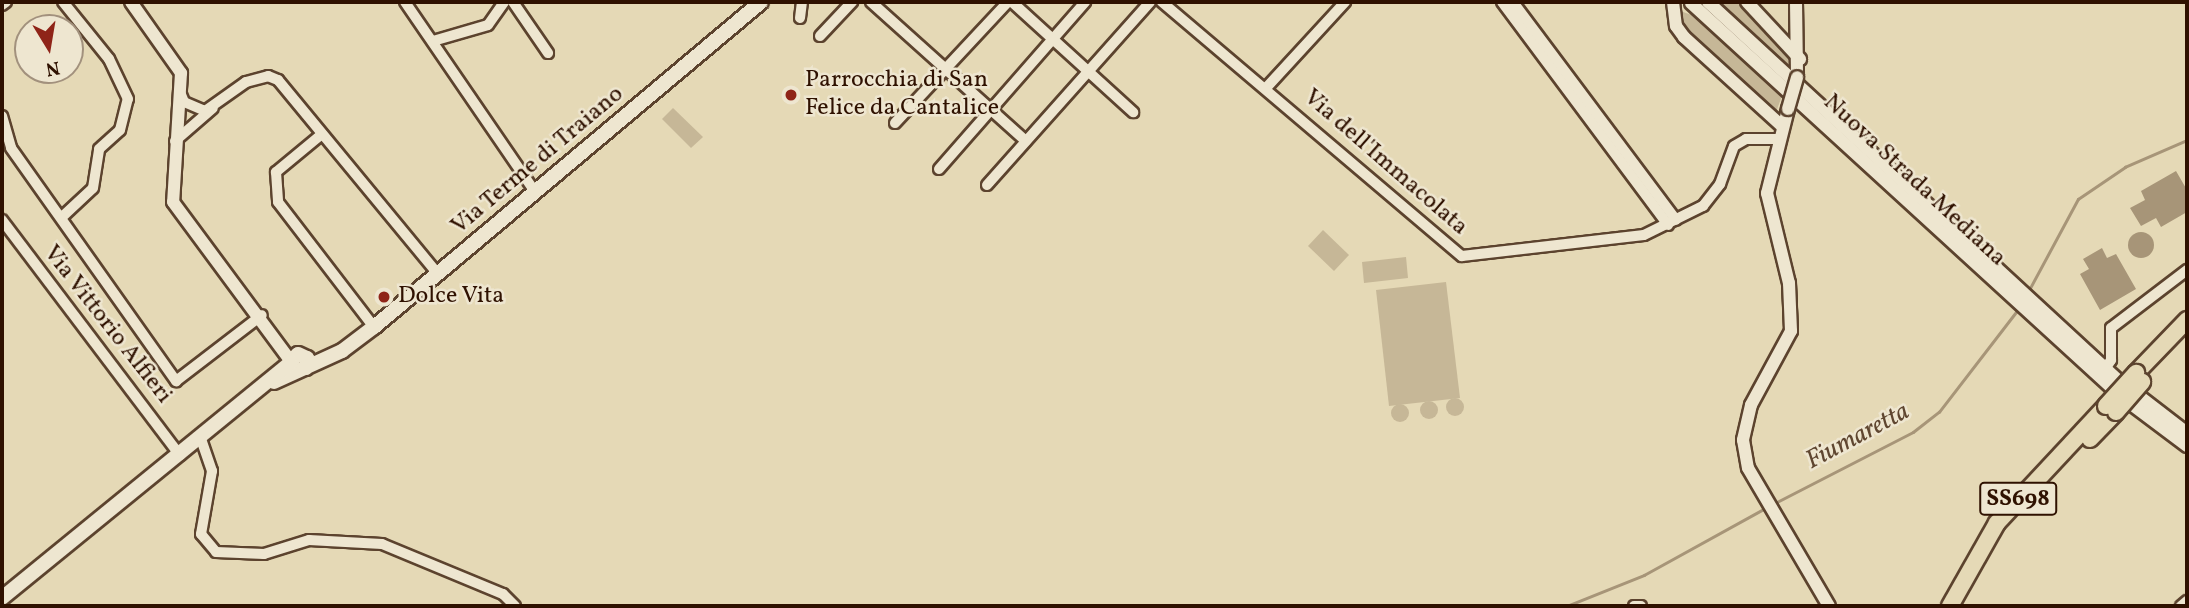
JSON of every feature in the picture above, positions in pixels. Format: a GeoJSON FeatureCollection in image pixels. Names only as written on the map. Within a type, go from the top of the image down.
{"type":"FeatureCollection","features":[{"type":"Feature","properties":{"kind":"highway","name":"SS698"},"geometry":{"type":"LineString","coordinates":[[2137,388],[2187,320]]}},
{"type":"Feature","properties":{"kind":"highway","name":"SS698"},"geometry":{"type":"LineString","coordinates":[[1951,606],[1997,523],[2187,336]]}},
{"type":"Feature","properties":{"kind":"highway","name":"SS698"},"geometry":{"type":"LineString","coordinates":[[1961,606],[2016,516],[2111,409]]}},
{"type":"Feature","properties":{"kind":"main road","name":"Via Terme di Traiano"},"geometry":{"type":"LineString","coordinates":[[2,598],[299,362],[342,351],[374,327],[761,2]]}},
{"type":"Feature","properties":{"kind":"street"},"geometry":{"type":"LineString","coordinates":[[62,217],[93,188],[99,149],[120,130],[128,99],[109,59],[63,2]]}},
{"type":"Feature","properties":{"kind":"street"},"geometry":{"type":"LineString","coordinates":[[131,2],[174,57],[180,92],[173,202],[299,362]]}},
{"type":"Feature","properties":{"kind":"street"},"geometry":{"type":"LineString","coordinates":[[405,2],[535,192]]}},
{"type":"Feature","properties":{"kind":"street"},"geometry":{"type":"LineString","coordinates":[[433,41],[488,26],[504,2]]}},
{"type":"Feature","properties":{"kind":"street"},"geometry":{"type":"LineString","coordinates":[[513,2],[548,53]]}},
{"type":"Feature","properties":{"kind":"street"},"geometry":{"type":"LineString","coordinates":[[800,18],[802,2]]}},
{"type":"Feature","properties":{"kind":"street"},"geometry":{"type":"LineString","coordinates":[[820,36],[852,2]]}},
{"type":"Feature","properties":{"kind":"street"},"geometry":{"type":"LineString","coordinates":[[871,2],[1026,141]]}},
{"type":"Feature","properties":{"kind":"street"},"geometry":{"type":"LineString","coordinates":[[895,123],[944,67],[1010,2],[1133,112]]}},
{"type":"Feature","properties":{"kind":"street"},"geometry":{"type":"LineString","coordinates":[[939,169],[1085,2]]}},
{"type":"Feature","properties":{"kind":"street"},"geometry":{"type":"LineString","coordinates":[[987,185],[1150,2]]}},
{"type":"Feature","properties":{"kind":"street","name":"Via dell'Immacolata"},"geometry":{"type":"LineString","coordinates":[[1162,2],[1462,256],[1612,242],[1672,223],[1703,206],[1720,184],[1734,146],[1746,139],[1782,133]]}},
{"type":"Feature","properties":{"kind":"street"},"geometry":{"type":"LineString","coordinates":[[1266,88],[1345,2]]}},
{"type":"Feature","properties":{"kind":"street"},"geometry":{"type":"LineString","coordinates":[[1502,2],[1672,223]]}},
{"type":"Feature","properties":{"kind":"street"},"geometry":{"type":"LineString","coordinates":[[1513,2],[1672,223]]}},
{"type":"Feature","properties":{"kind":"street"},"geometry":{"type":"LineString","coordinates":[[1673,2],[1676,26],[1684,37],[1782,133]]}},
{"type":"Feature","properties":{"kind":"street","name":"Nuova Strada Mediana"},"geometry":{"type":"LineString","coordinates":[[1688,2],[2035,315],[2114,383],[2105,369],[2035,315]]}},
{"type":"Feature","properties":{"kind":"street","name":"Nuova Strada Mediana"},"geometry":{"type":"LineString","coordinates":[[1708,2],[2006,289]]}},
{"type":"Feature","properties":{"kind":"street"},"geometry":{"type":"LineString","coordinates":[[1747,2],[1773,26],[1800,59]]}},
{"type":"Feature","properties":{"kind":"street"},"geometry":{"type":"LineString","coordinates":[[1796,6],[1800,59],[1767,193],[1789,283],[1791,331],[1751,405],[1743,440],[1748,468],[1829,606]]}},
{"type":"Feature","properties":{"kind":"street"},"geometry":{"type":"LineString","coordinates":[[1773,26],[1788,25],[1796,6]]}},
{"type":"Feature","properties":{"kind":"street"},"geometry":{"type":"LineString","coordinates":[[180,92],[194,109],[205,111],[268,76],[322,134],[438,274]]}},
{"type":"Feature","properties":{"kind":"street"},"geometry":{"type":"LineString","coordinates":[[175,141],[218,102]]}},
{"type":"Feature","properties":{"kind":"street"},"geometry":{"type":"LineString","coordinates":[[2,116],[11,148],[96,264],[176,381],[262,315]]}},
{"type":"Feature","properties":{"kind":"street"},"geometry":{"type":"LineString","coordinates":[[322,134],[276,172],[278,202],[374,327]]}},
{"type":"Feature","properties":{"kind":"street","name":"Via Vittorio Alfieri"},"geometry":{"type":"LineString","coordinates":[[2,220],[180,455]]}},
{"type":"Feature","properties":{"kind":"street"},"geometry":{"type":"LineString","coordinates":[[2105,369],[2111,360],[2110,328],[2187,270]]}},
{"type":"Feature","properties":{"kind":"street"},"geometry":{"type":"LineString","coordinates":[[2137,388],[2187,433]]}},
{"type":"Feature","properties":{"kind":"street"},"geometry":{"type":"LineString","coordinates":[[2137,388],[2187,446]]}},
{"type":"Feature","properties":{"kind":"street"},"geometry":{"type":"LineString","coordinates":[[201,439],[212,471],[201,534],[216,552],[264,554],[309,540],[382,544],[503,594],[515,606]]}},
{"type":"Feature","properties":{"kind":"street"},"geometry":{"type":"LineString","coordinates":[[2181,606],[2187,601]]}},
{"type":"Feature","properties":{"kind":"street"},"geometry":{"type":"LineString","coordinates":[[1634,606],[1641,606]]}},
{"type":"Feature","properties":{"kind":"shaded area"},"geometry":{"type":"Polygon","coordinates":[[[1711,2],[1740,2],[1781,40],[1791,56],[1788,74],[1711,2]]]}},
{"type":"Feature","properties":{"kind":"shaded area"},"geometry":{"type":"Polygon","coordinates":[[[1680,11],[1692,15],[1782,96],[1776,112],[1680,26],[1680,11]]]}},
{"type":"Feature","properties":{"kind":"shaded area"},"geometry":{"type":"Polygon","coordinates":[[[673,108],[703,137],[691,148],[662,119],[673,108]]]}},
{"type":"Feature","properties":{"kind":"shaded area"},"geometry":{"type":"Polygon","coordinates":[[[2176,171],[2187,190],[2187,212],[2161,227],[2156,218],[2141,226],[2130,208],[2145,200],[2141,191],[2176,171]]]}},
{"type":"Feature","properties":{"kind":"shaded area"},"geometry":{"type":"Polygon","coordinates":[[[1323,230],[1349,255],[1334,271],[1308,246],[1323,230]]]}},
{"type":"Feature","properties":{"kind":"shaded area"},"geometry":{"type":"Polygon","coordinates":[[[2141,232],[2151,235],[2154,245],[2151,255],[2141,258],[2131,255],[2128,245],[2131,235],[2141,232]]]}},
{"type":"Feature","properties":{"kind":"shaded area"},"geometry":{"type":"Polygon","coordinates":[[[2102,248],[2107,258],[2116,254],[2136,289],[2100,310],[2080,274],[2089,269],[2083,259],[2102,248]]]}},
{"type":"Feature","properties":{"kind":"shaded area"},"geometry":{"type":"Polygon","coordinates":[[[1406,257],[1408,278],[1364,283],[1362,262],[1406,257]]]}},
{"type":"Feature","properties":{"kind":"shaded area"},"geometry":{"type":"Polygon","coordinates":[[[1446,282],[1460,398],[1389,406],[1376,290],[1446,282]]]}},
{"type":"Feature","properties":{"kind":"shaded area"},"geometry":{"type":"Polygon","coordinates":[[[1455,398],[1461,401],[1464,407],[1461,413],[1455,416],[1449,413],[1446,407],[1449,401],[1455,398]]]}},
{"type":"Feature","properties":{"kind":"shaded area"},"geometry":{"type":"Polygon","coordinates":[[[1429,401],[1435,404],[1438,410],[1435,416],[1429,419],[1423,416],[1420,410],[1423,404],[1429,401]]]}},
{"type":"Feature","properties":{"kind":"shaded area"},"geometry":{"type":"Polygon","coordinates":[[[1400,404],[1406,407],[1409,413],[1406,419],[1400,422],[1394,419],[1391,413],[1394,407],[1400,404]]]}},
{"type":"Feature","properties":{"kind":"waterway","name":"Fiumaretta"},"geometry":{"type":"LineString","coordinates":[[2029,290],[2078,199],[2125,167],[2187,140]]}},
{"type":"Feature","properties":{"kind":"waterway","name":"Fiumaretta"},"geometry":{"type":"LineString","coordinates":[[1773,504],[1913,432],[1939,412],[2019,308]]}},
{"type":"Feature","properties":{"kind":"waterway","name":"Fiumaretta"},"geometry":{"type":"LineString","coordinates":[[1567,606],[1644,575],[1767,507]]}},
{"type":"Feature","properties":{"kind":"waterway","name":"Fiumaretta"},"geometry":{"type":"LineString","coordinates":[[1393,606],[1443,606]]}},
{"type":"Feature","properties":{"kind":"place","name":"Parrocchia di San Felice da Cantalice"},"geometry":{"type":"Point","coordinates":[791,95]}},
{"type":"Feature","properties":{"kind":"place","name":"Dolce Vita"},"geometry":{"type":"Point","coordinates":[384,297]}}]}
